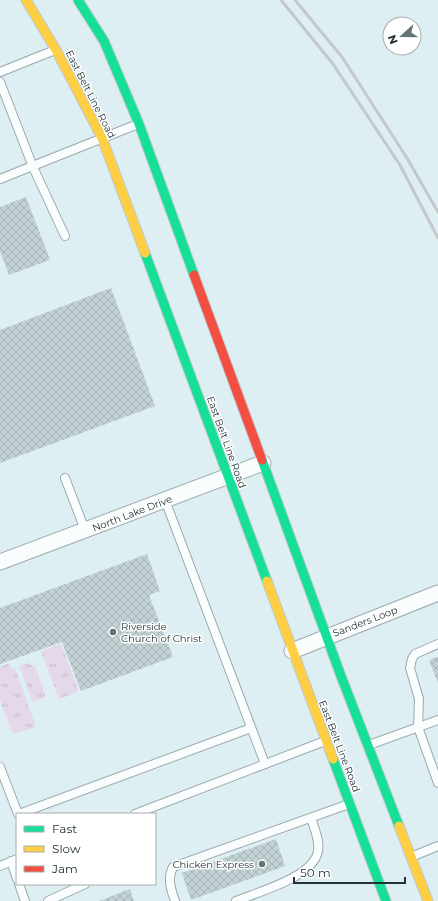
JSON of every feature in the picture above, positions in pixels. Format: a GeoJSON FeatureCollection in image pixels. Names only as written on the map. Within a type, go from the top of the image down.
{"type":"FeatureCollection","features":[{"type":"Feature","properties":{"kind":"main road","name":"East Belt Line Road"},"geometry":{"type":"LineString","coordinates":[[26,0],[56,50],[102,138],[350,804],[382,900]]}},
{"type":"Feature","properties":{"kind":"main road"},"geometry":{"type":"LineString","coordinates":[[78,0],[104,42],[139,124],[327,636],[428,901]]}},
{"type":"Feature","properties":{"kind":"street","name":"North Lake Drive"},"geometry":{"type":"LineString","coordinates":[[0,562],[263,463]]}},
{"type":"Feature","properties":{"kind":"street","name":"Sanders Loop"},"geometry":{"type":"LineString","coordinates":[[292,651],[438,593]]}},
{"type":"Feature","properties":{"kind":"lane"},"geometry":{"type":"LineString","coordinates":[[0,72],[56,50]]}},
{"type":"Feature","properties":{"kind":"lane"},"geometry":{"type":"LineString","coordinates":[[0,82],[33,167],[65,236]]}},
{"type":"Feature","properties":{"kind":"lane"},"geometry":{"type":"LineString","coordinates":[[0,179],[139,124]]}},
{"type":"Feature","properties":{"kind":"lane"},"geometry":{"type":"LineString","coordinates":[[65,478],[85,530]]}},
{"type":"Feature","properties":{"kind":"lane"},"geometry":{"type":"LineString","coordinates":[[165,500],[265,764]]}},
{"type":"Feature","properties":{"kind":"lane"},"geometry":{"type":"LineString","coordinates":[[438,644],[415,654],[412,659],[411,675],[419,699],[418,727],[438,784]]}},
{"type":"Feature","properties":{"kind":"lane"},"geometry":{"type":"LineString","coordinates":[[368,745],[438,720]]}},
{"type":"Feature","properties":{"kind":"lane"},"geometry":{"type":"LineString","coordinates":[[21,813],[251,728]]}},
{"type":"Feature","properties":{"kind":"lane"},"geometry":{"type":"LineString","coordinates":[[138,813],[326,741]]}},
{"type":"Feature","properties":{"kind":"lane"},"geometry":{"type":"LineString","coordinates":[[0,767],[18,813]]}},
{"type":"Feature","properties":{"kind":"lane"},"geometry":{"type":"LineString","coordinates":[[175,901],[170,882],[170,872],[173,866],[350,804]]}},
{"type":"Feature","properties":{"kind":"lane"},"geometry":{"type":"LineString","coordinates":[[236,901],[297,876],[312,865],[318,851],[316,834],[310,818]]}},
{"type":"Feature","properties":{"kind":"lane"},"geometry":{"type":"LineString","coordinates":[[411,857],[438,846]]}},
{"type":"Feature","properties":{"kind":"lane"},"geometry":{"type":"LineString","coordinates":[[0,866],[14,860],[16,873]]}},
{"type":"Feature","properties":{"kind":"lane"},"geometry":{"type":"LineString","coordinates":[[19,885],[25,901]]}},
{"type":"Feature","properties":{"kind":"lane"},"geometry":{"type":"LineString","coordinates":[[48,901],[83,885]]}},
{"type":"Feature","properties":{"kind":"green space"},"geometry":{"type":"Polygon","coordinates":[[[61,644],[79,691],[59,699],[41,651],[61,644]]]}},
{"type":"Feature","properties":{"kind":"green space"},"geometry":{"type":"Polygon","coordinates":[[[9,663],[11,669],[15,668],[36,727],[13,734],[0,701],[0,667],[9,663]]]}},
{"type":"Feature","properties":{"kind":"green space"},"geometry":{"type":"Polygon","coordinates":[[[28,663],[35,667],[46,697],[33,702],[19,666],[28,663]]]}},
{"type":"Feature","properties":{"kind":"building"},"geometry":{"type":"Polygon","coordinates":[[[26,197],[50,260],[9,275],[0,251],[0,207],[26,197]]]}},
{"type":"Feature","properties":{"kind":"building"},"geometry":{"type":"Polygon","coordinates":[[[111,288],[155,406],[0,463],[0,330],[111,288]]]}},
{"type":"Feature","properties":{"kind":"building"},"geometry":{"type":"Polygon","coordinates":[[[147,554],[160,591],[149,595],[173,657],[81,691],[62,642],[0,664],[0,608],[147,554]]]}},
{"type":"Feature","properties":{"kind":"building"},"geometry":{"type":"Polygon","coordinates":[[[438,657],[438,683],[429,660],[438,657]]]}},
{"type":"Feature","properties":{"kind":"building"},"geometry":{"type":"Polygon","coordinates":[[[276,839],[285,866],[191,900],[182,873],[276,839]]]}},
{"type":"Feature","properties":{"kind":"building"},"geometry":{"type":"Polygon","coordinates":[[[130,889],[134,901],[99,901],[130,889]]]}},
{"type":"Feature","properties":{"kind":"railway"},"geometry":{"type":"LineString","coordinates":[[281,0],[333,64],[400,165],[438,238]]}},
{"type":"Feature","properties":{"kind":"railway"},"geometry":{"type":"LineString","coordinates":[[295,0],[342,57],[407,158],[438,212]]}},
{"type":"Feature","properties":{"kind":"traffic: fast"},"geometry":{"type":"LineString","coordinates":[[78,0],[104,41],[139,124],[194,275]]}},
{"type":"Feature","properties":{"kind":"traffic: fast"},"geometry":{"type":"LineString","coordinates":[[145,253],[267,581]]}},
{"type":"Feature","properties":{"kind":"traffic: fast"},"geometry":{"type":"LineString","coordinates":[[262,460],[341,676],[399,826]]}},
{"type":"Feature","properties":{"kind":"traffic: fast"},"geometry":{"type":"LineString","coordinates":[[333,759],[386,901]]}},
{"type":"Feature","properties":{"kind":"traffic: slow"},"geometry":{"type":"LineString","coordinates":[[26,0],[56,50],[102,138],[145,253]]}},
{"type":"Feature","properties":{"kind":"traffic: slow"},"geometry":{"type":"LineString","coordinates":[[267,581],[333,759]]}},
{"type":"Feature","properties":{"kind":"traffic: slow"},"geometry":{"type":"LineString","coordinates":[[399,826],[428,901]]}},
{"type":"Feature","properties":{"kind":"traffic: jam"},"geometry":{"type":"LineString","coordinates":[[194,275],[262,460]]}},
{"type":"Feature","properties":{"kind":"place","name":"Riverside Church of Christ"},"geometry":{"type":"Point","coordinates":[113,632]}},
{"type":"Feature","properties":{"kind":"place","name":"Chicken Express"},"geometry":{"type":"Point","coordinates":[262,864]}}]}
